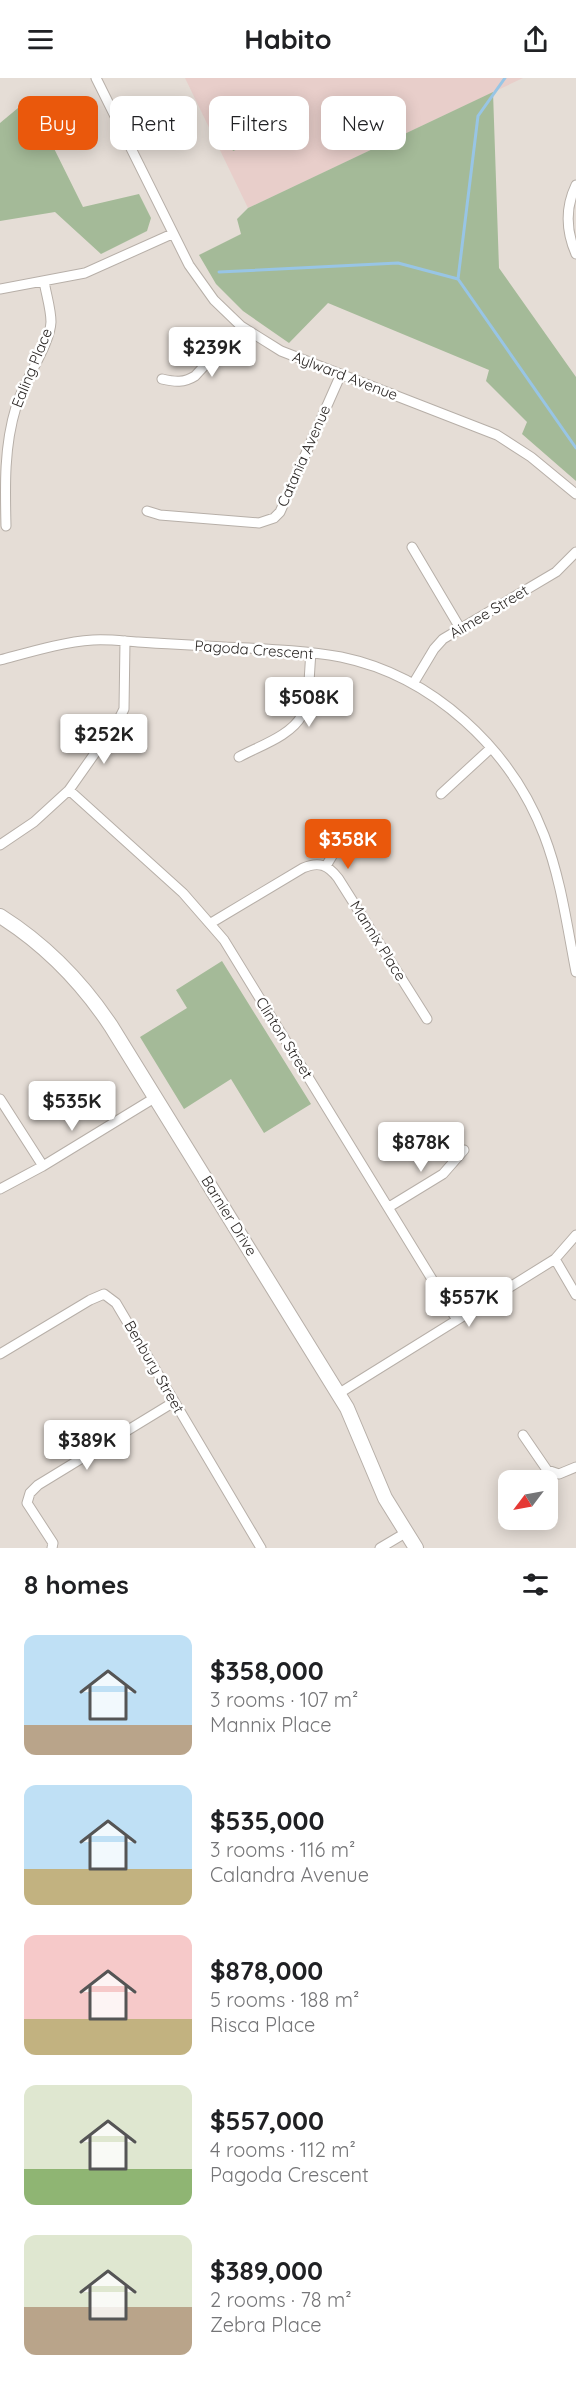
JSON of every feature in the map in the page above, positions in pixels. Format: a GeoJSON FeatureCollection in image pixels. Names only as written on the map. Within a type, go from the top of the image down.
{"type":"FeatureCollection","features":[{"type":"Feature","properties":{"kind":"street","name":"Aylward Avenue"},"geometry":{"type":"LineString","coordinates":[[96,78],[172,234],[201,283],[214,300],[241,326],[281,351],[497,435],[531,457],[576,494]]}},
{"type":"Feature","properties":{"kind":"street"},"geometry":{"type":"LineString","coordinates":[[576,185],[569,204],[568,218],[570,239],[576,254]]}},
{"type":"Feature","properties":{"kind":"street"},"geometry":{"type":"LineString","coordinates":[[0,288],[85,273],[172,234]]}},
{"type":"Feature","properties":{"kind":"street","name":"Ealing Place"},"geometry":{"type":"LineString","coordinates":[[6,526],[5,472],[11,427],[22,388],[44,345],[51,321],[44,281]]}},
{"type":"Feature","properties":{"kind":"street"},"geometry":{"type":"LineString","coordinates":[[162,379],[178,382],[187,381],[195,376],[241,326]]}},
{"type":"Feature","properties":{"kind":"street","name":"Catania Avenue"},"geometry":{"type":"LineString","coordinates":[[147,510],[160,515],[244,523],[259,523],[274,518],[280,512],[341,374]]}},
{"type":"Feature","properties":{"kind":"street"},"geometry":{"type":"LineString","coordinates":[[412,547],[460,628]]}},
{"type":"Feature","properties":{"kind":"street","name":"Aimee Street"},"geometry":{"type":"LineString","coordinates":[[413,684],[434,649],[443,639],[556,572],[576,552]]}},
{"type":"Feature","properties":{"kind":"street","name":"Pagoda Crescent"},"geometry":{"type":"LineString","coordinates":[[0,660],[85,641],[125,641],[341,657],[374,666],[413,684],[461,718],[491,748],[519,786],[544,836],[561,892],[576,972]]}},
{"type":"Feature","properties":{"kind":"street"},"geometry":{"type":"LineString","coordinates":[[0,845],[34,822],[69,790],[104,742],[124,709],[125,641]]}},
{"type":"Feature","properties":{"kind":"street"},"geometry":{"type":"LineString","coordinates":[[239,757],[286,732],[297,722],[306,702],[310,653]]}},
{"type":"Feature","properties":{"kind":"street"},"geometry":{"type":"LineString","coordinates":[[441,794],[491,748]]}},
{"type":"Feature","properties":{"kind":"street","name":"Clinton Street"},"geometry":{"type":"LineString","coordinates":[[69,790],[162,872],[211,923],[224,940],[457,1320]]}},
{"type":"Feature","properties":{"kind":"street"},"geometry":{"type":"LineString","coordinates":[[211,923],[303,868],[315,864],[326,866],[335,851]]}},
{"type":"Feature","properties":{"kind":"street","name":"Mannix Place"},"geometry":{"type":"LineString","coordinates":[[326,866],[338,878],[427,1019]]}},
{"type":"Feature","properties":{"kind":"street","name":"Barnier Drive"},"geometry":{"type":"LineString","coordinates":[[0,916],[36,941],[68,969],[100,1010],[350,1413],[385,1498],[416,1548]]}},
{"type":"Feature","properties":{"kind":"street"},"geometry":{"type":"LineString","coordinates":[[0,1189],[43,1166],[156,1097]]}},
{"type":"Feature","properties":{"kind":"street"},"geometry":{"type":"LineString","coordinates":[[0,1100],[43,1166]]}},
{"type":"Feature","properties":{"kind":"street"},"geometry":{"type":"LineString","coordinates":[[389,1207],[443,1174],[464,1150]]}},
{"type":"Feature","properties":{"kind":"street"},"geometry":{"type":"LineString","coordinates":[[338,1394],[555,1259],[576,1235]]}},
{"type":"Feature","properties":{"kind":"street"},"geometry":{"type":"LineString","coordinates":[[555,1259],[576,1295]]}},
{"type":"Feature","properties":{"kind":"street","name":"Benbury Street"},"geometry":{"type":"LineString","coordinates":[[0,1354],[104,1294],[116,1303],[261,1548]]}},
{"type":"Feature","properties":{"kind":"street"},"geometry":{"type":"LineString","coordinates":[[52,1548],[53,1543],[27,1503],[30,1493],[38,1485],[174,1402]]}},
{"type":"Feature","properties":{"kind":"street"},"geometry":{"type":"LineString","coordinates":[[524,1435],[552,1474],[559,1474],[576,1467]]}},
{"type":"Feature","properties":{"kind":"street"},"geometry":{"type":"LineString","coordinates":[[380,1548],[407,1532]]}},
{"type":"Feature","properties":{"kind":"shaded area"},"geometry":{"type":"Polygon","coordinates":[[[185,78],[523,78],[406,133],[406,96],[321,96],[321,150],[371,150],[248,208],[220,150],[309,150],[309,96],[209,96],[209,128],[197,103],[197,96],[194,96],[185,78]]]}},
{"type":"Feature","properties":{"kind":"green space"},"geometry":{"type":"Polygon","coordinates":[[[493,92],[499,268],[576,377],[576,481],[522,434],[527,422],[486,381],[489,370],[328,303],[289,343],[243,311],[216,284],[199,255],[241,234],[237,219],[248,208],[370,150],[406,150],[406,133],[493,92]]]}},
{"type":"Feature","properties":{"kind":"green space"},"geometry":{"type":"Polygon","coordinates":[[[18,108],[18,150],[55,150],[83,207],[139,194],[151,218],[147,231],[101,254],[55,212],[0,221],[0,123],[18,108]]]}},
{"type":"Feature","properties":{"kind":"green space"},"geometry":{"type":"Polygon","coordinates":[[[222,961],[311,1104],[264,1133],[231,1079],[184,1109],[140,1037],[187,1008],[176,990],[222,961]]]}},
{"type":"Feature","properties":{"kind":"waterway"},"geometry":{"type":"LineString","coordinates":[[458,279],[478,116],[505,78]]}},
{"type":"Feature","properties":{"kind":"waterway"},"geometry":{"type":"LineString","coordinates":[[219,272],[398,263],[458,279],[576,448]]}}]}
